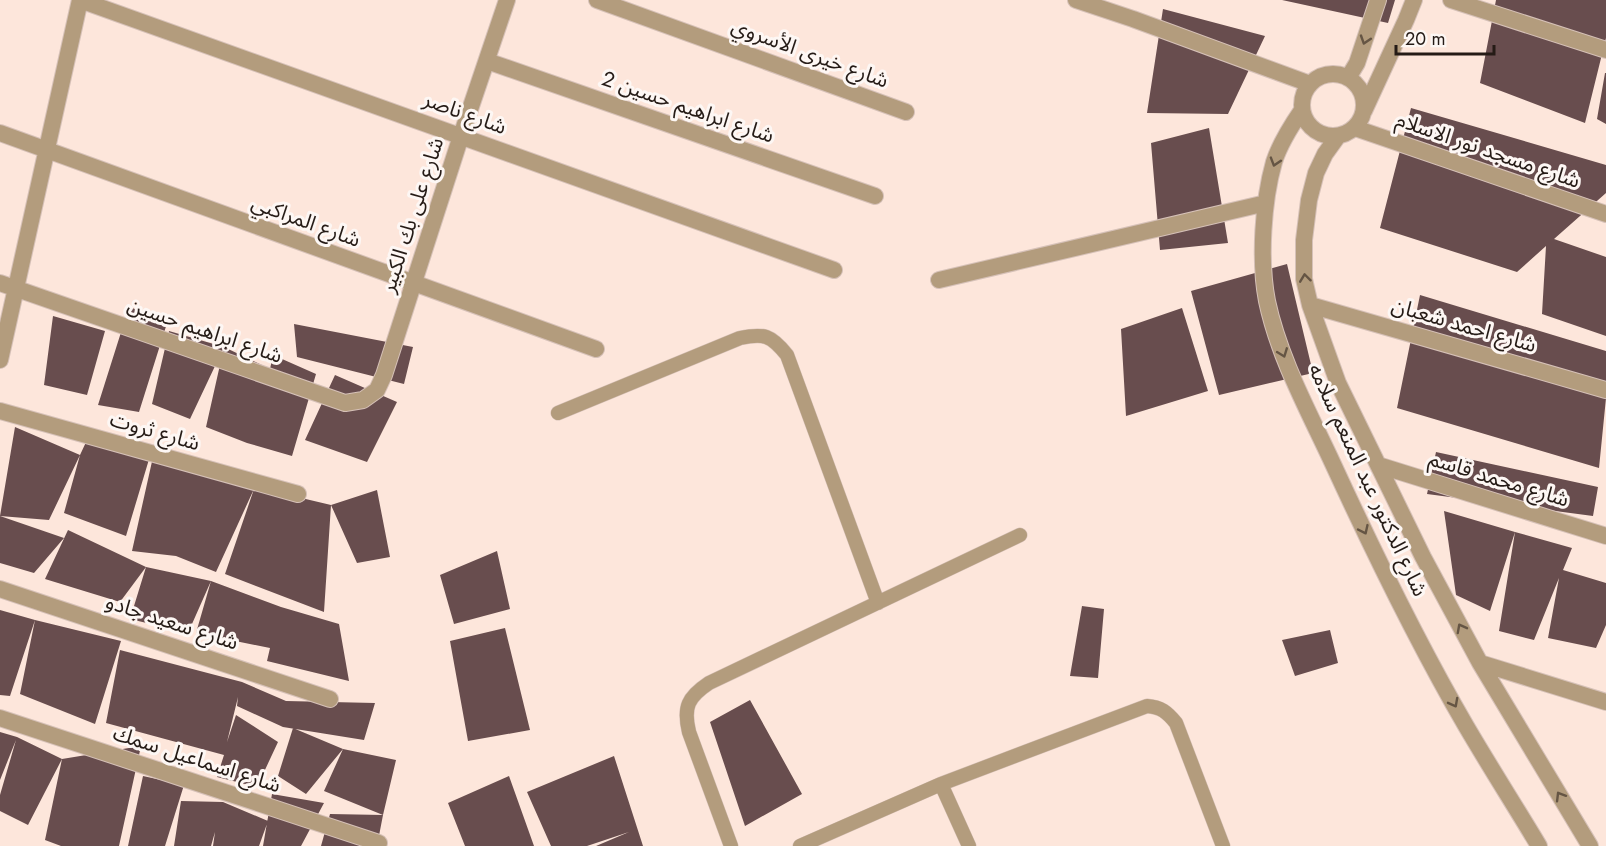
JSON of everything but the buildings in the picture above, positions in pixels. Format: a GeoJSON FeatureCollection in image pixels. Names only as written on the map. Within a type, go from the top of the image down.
{"type":"FeatureCollection","features":[{"type":"Feature","properties":{"kind":"street","name":"شارع ناصر"},"geometry":{"type":"LineString","coordinates":[[80,0],[834,270]]}},
{"type":"Feature","properties":{"kind":"street"},"geometry":{"type":"LineString","coordinates":[[0,360],[8,286],[46,151],[80,0]]}},
{"type":"Feature","properties":{"kind":"street","name":"شارع على بك الكبير"},"geometry":{"type":"LineString","coordinates":[[384,375],[507,0]]}},
{"type":"Feature","properties":{"kind":"street","name":"شارع خيرى الأسروي"},"geometry":{"type":"LineString","coordinates":[[597,0],[906,112]]}},
{"type":"Feature","properties":{"kind":"street"},"geometry":{"type":"LineString","coordinates":[[1076,0],[1310,84]]}},
{"type":"Feature","properties":{"kind":"street"},"geometry":{"type":"LineString","coordinates":[[1348,78],[1357,63],[1378,0]]}},
{"type":"Feature","properties":{"kind":"street"},"geometry":{"type":"LineString","coordinates":[[1363,112],[1364,102],[1356,84],[1338,75],[1328,74],[1318,78],[1310,84],[1302,101],[1306,122],[1314,130],[1326,136],[1338,136],[1355,128],[1363,112],[1406,20],[1414,0]]}},
{"type":"Feature","properties":{"kind":"street"},"geometry":{"type":"LineString","coordinates":[[1451,0],[1606,50]]}},
{"type":"Feature","properties":{"kind":"street","name":"شارع ابراهيم حسين 2"},"geometry":{"type":"LineString","coordinates":[[487,61],[875,196]]}},
{"type":"Feature","properties":{"kind":"street","name":"شارع الدكتور عبد المنعم سلامه"},"geometry":{"type":"LineString","coordinates":[[1302,110],[1289,129],[1274,161],[1266,203],[1263,252],[1267,300],[1281,348],[1381,569],[1466,726],[1539,846]]}},
{"type":"Feature","properties":{"kind":"street","name":"شارع مسجد نور الاسلام"},"geometry":{"type":"LineString","coordinates":[[1355,128],[1606,214]]}},
{"type":"Feature","properties":{"kind":"street","name":"شارع المراكبي"},"geometry":{"type":"LineString","coordinates":[[0,134],[596,350]]}},
{"type":"Feature","properties":{"kind":"street","name":"شارع الدكتور عبد المنعم سلامه"},"geometry":{"type":"LineString","coordinates":[[1338,136],[1325,154],[1316,173],[1309,200],[1304,240],[1304,279],[1310,304],[1338,383],[1423,557],[1480,663],[1590,846]]}},
{"type":"Feature","properties":{"kind":"street"},"geometry":{"type":"LineString","coordinates":[[939,280],[1266,203]]}},
{"type":"Feature","properties":{"kind":"street","name":"شارع ابراهيم حسين"},"geometry":{"type":"LineString","coordinates":[[8,286],[345,403],[363,400],[378,390],[384,375]]}},
{"type":"Feature","properties":{"kind":"street","name":"شارع احمد شعبان"},"geometry":{"type":"LineString","coordinates":[[1310,304],[1606,390]]}},
{"type":"Feature","properties":{"kind":"street","name":"شارع ثروت"},"geometry":{"type":"LineString","coordinates":[[0,411],[298,494]]}},
{"type":"Feature","properties":{"kind":"street","name":"شارع محمد قاسم"},"geometry":{"type":"LineString","coordinates":[[1378,465],[1606,536]]}},
{"type":"Feature","properties":{"kind":"street","name":"شارع سعيد جادو"},"geometry":{"type":"LineString","coordinates":[[0,589],[330,699]]}},
{"type":"Feature","properties":{"kind":"street"},"geometry":{"type":"LineString","coordinates":[[1480,663],[1606,702]]}},
{"type":"Feature","properties":{"kind":"street","name":"شارع اسماعيل سمك"},"geometry":{"type":"LineString","coordinates":[[0,718],[379,843]]}},
{"type":"Feature","properties":{"kind":"lane"},"geometry":{"type":"LineString","coordinates":[[558,413],[740,338],[758,334],[776,341],[787,355],[878,603]]}},
{"type":"Feature","properties":{"kind":"lane"},"geometry":{"type":"LineString","coordinates":[[731,846],[689,732],[686,718],[689,703],[697,691],[709,682],[1020,535]]}},
{"type":"Feature","properties":{"kind":"lane"},"geometry":{"type":"LineString","coordinates":[[800,846],[941,784],[1147,705],[1158,707],[1168,713],[1176,723],[1223,846]]}},
{"type":"Feature","properties":{"kind":"lane"},"geometry":{"type":"LineString","coordinates":[[941,784],[969,846]]}}]}
